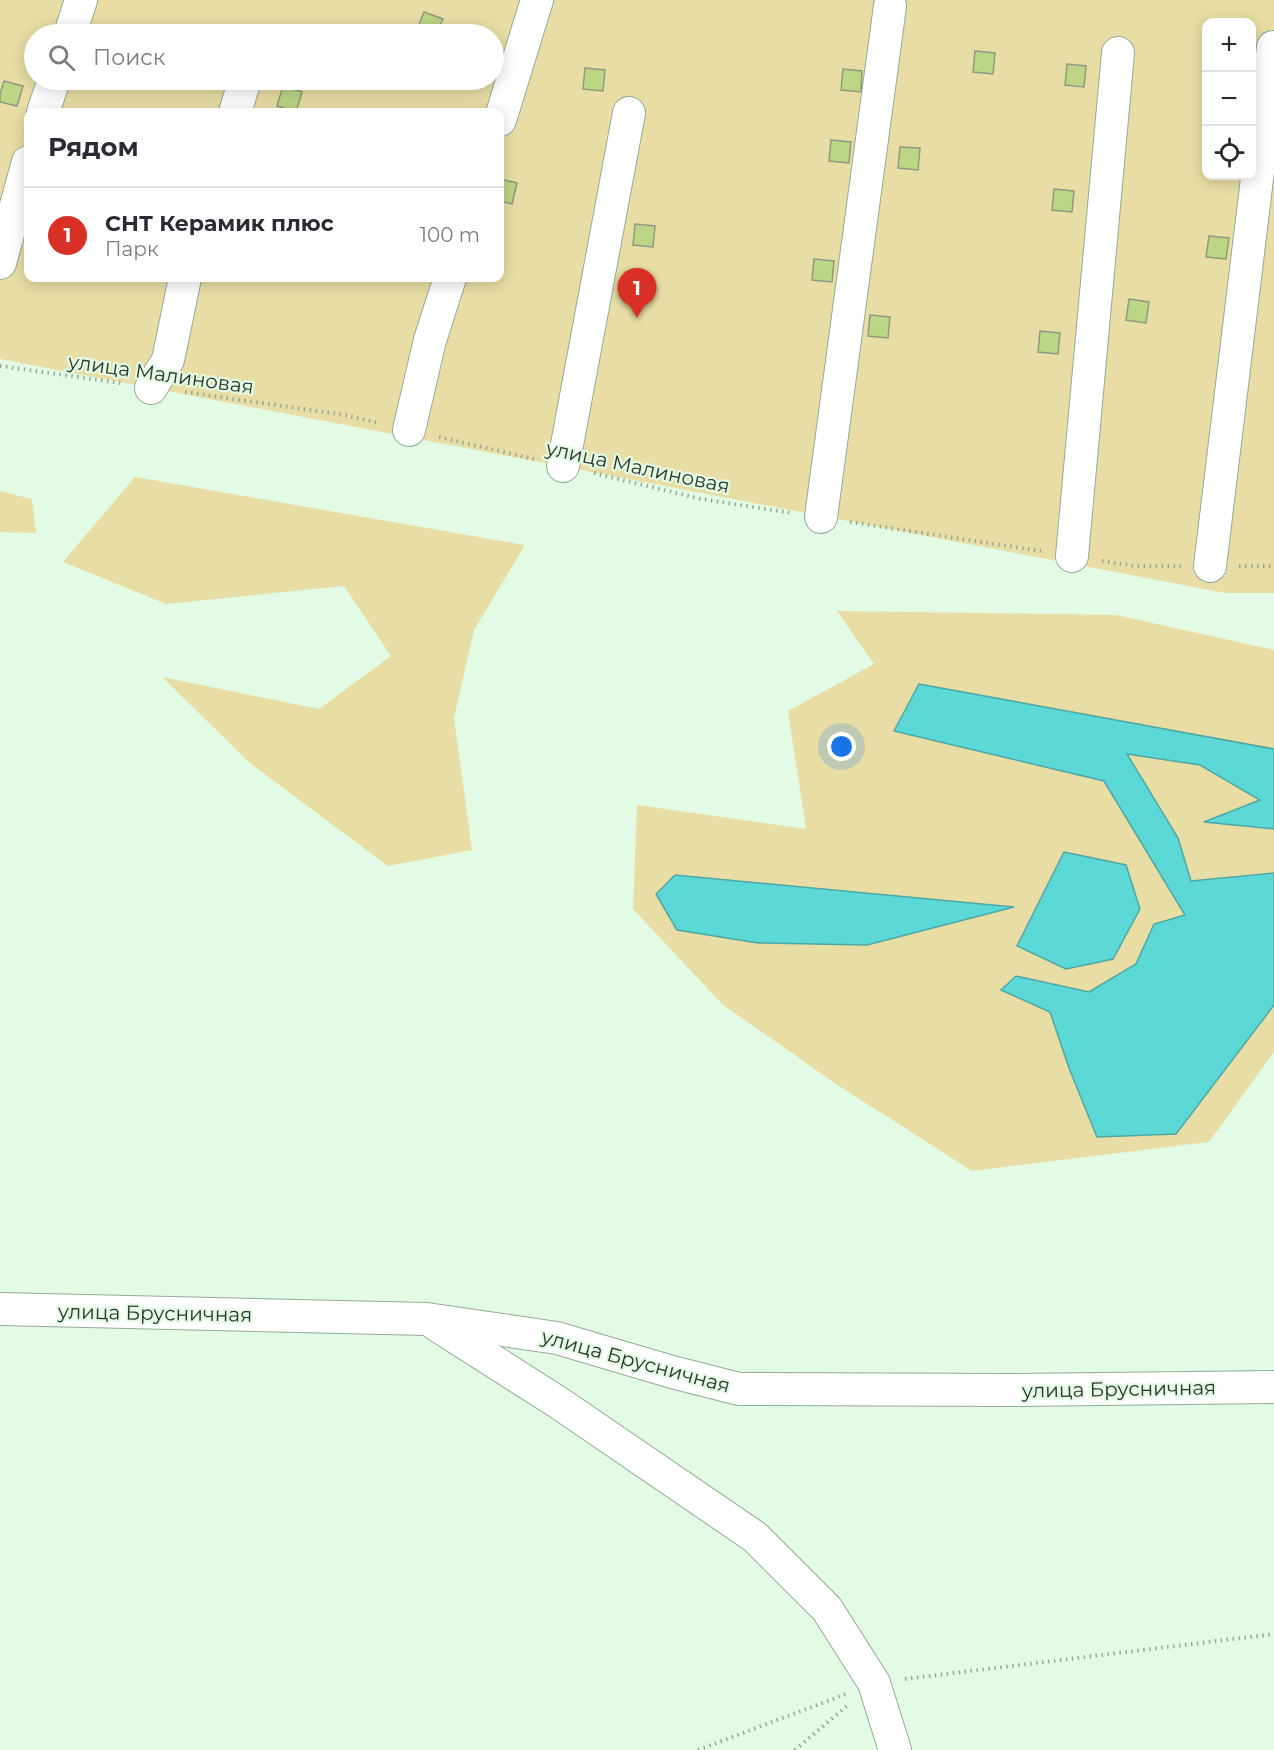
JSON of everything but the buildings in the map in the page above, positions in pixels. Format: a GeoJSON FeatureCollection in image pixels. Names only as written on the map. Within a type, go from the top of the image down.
{"type":"FeatureCollection","features":[{"type":"Feature","properties":{"kind":"street"},"geometry":{"type":"LineString","coordinates":[[73,24],[81,0]]}},
{"type":"Feature","properties":{"kind":"street"},"geometry":{"type":"LineString","coordinates":[[504,108],[537,0]]}},
{"type":"Feature","properties":{"kind":"street"},"geometry":{"type":"LineString","coordinates":[[821,517],[890,6]]}},
{"type":"Feature","properties":{"kind":"street"},"geometry":{"type":"LineString","coordinates":[[1210,566],[1273,47]]}},
{"type":"Feature","properties":{"kind":"street"},"geometry":{"type":"LineString","coordinates":[[1072,556],[1118,53]]}},
{"type":"Feature","properties":{"kind":"street"},"geometry":{"type":"LineString","coordinates":[[44,108],[51,90]]}},
{"type":"Feature","properties":{"kind":"street"},"geometry":{"type":"LineString","coordinates":[[236,108],[242,90]]}},
{"type":"Feature","properties":{"kind":"street"},"geometry":{"type":"LineString","coordinates":[[563,466],[629,113]]}},
{"type":"Feature","properties":{"kind":"street"},"geometry":{"type":"LineString","coordinates":[[0,264],[24,177]]}},
{"type":"Feature","properties":{"kind":"street"},"geometry":{"type":"LineString","coordinates":[[151,388],[168,360],[183,282]]}},
{"type":"Feature","properties":{"kind":"street"},"geometry":{"type":"LineString","coordinates":[[409,430],[430,340],[449,282]]}},
{"type":"Feature","properties":{"kind":"street","name":"улица Брусничная"},"geometry":{"type":"LineString","coordinates":[[0,1309],[427,1319],[557,1338],[739,1389],[1011,1390],[1274,1387]]}},
{"type":"Feature","properties":{"kind":"street"},"geometry":{"type":"LineString","coordinates":[[427,1319],[559,1403],[755,1537],[827,1609],[874,1683],[895,1750]]}},
{"type":"Feature","properties":{"kind":"path","name":"улица Малиновая"},"geometry":{"type":"LineString","coordinates":[[0,366],[345,415],[701,499],[1135,566],[1274,566]]}},
{"type":"Feature","properties":{"kind":"path"},"geometry":{"type":"LineString","coordinates":[[698,1750],[874,1683],[1274,1634]]}},
{"type":"Feature","properties":{"kind":"path"},"geometry":{"type":"LineString","coordinates":[[795,1750],[874,1683]]}},
{"type":"Feature","properties":{"kind":"shaded area"},"geometry":{"type":"Polygon","coordinates":[[[0,0],[1274,0],[1274,593],[1225,593],[0,359],[0,0]]]}},
{"type":"Feature","properties":{"kind":"shaded area"},"geometry":{"type":"Polygon","coordinates":[[[135,477],[525,545],[474,630],[454,718],[472,850],[388,866],[251,764],[162,677],[319,709],[391,656],[344,586],[166,604],[63,562],[135,477]]]}},
{"type":"Feature","properties":{"kind":"shaded area"},"geometry":{"type":"Polygon","coordinates":[[[0,491],[32,499],[36,533],[0,532],[0,491]]]}},
{"type":"Feature","properties":{"kind":"shaded area"},"geometry":{"type":"Polygon","coordinates":[[[837,611],[1116,615],[1274,650],[1274,1052],[1209,1142],[972,1171],[836,1084],[722,1004],[633,909],[637,805],[806,829],[788,711],[874,664],[837,611]]]}},
{"type":"Feature","properties":{"kind":"water"},"geometry":{"type":"Polygon","coordinates":[[[919,684],[1274,749],[1274,829],[1204,822],[1260,800],[1200,765],[1127,754],[1178,838],[1191,881],[1274,873],[1274,1005],[1176,1134],[1097,1137],[1069,1068],[1050,1012],[1001,990],[1016,976],[1089,992],[1136,964],[1154,924],[1185,915],[1104,781],[894,731],[919,684]]]}},
{"type":"Feature","properties":{"kind":"water"},"geometry":{"type":"Polygon","coordinates":[[[1064,852],[1126,865],[1140,909],[1113,959],[1066,969],[1017,946],[1064,852]]]}},
{"type":"Feature","properties":{"kind":"water"},"geometry":{"type":"Polygon","coordinates":[[[675,875],[1014,907],[867,945],[758,943],[677,930],[656,894],[675,875]]]}},
{"type":"Feature","properties":{"kind":"place","name":"СНТ Керамик плюс"},"geometry":{"type":"Point","coordinates":[637,318]}}]}
